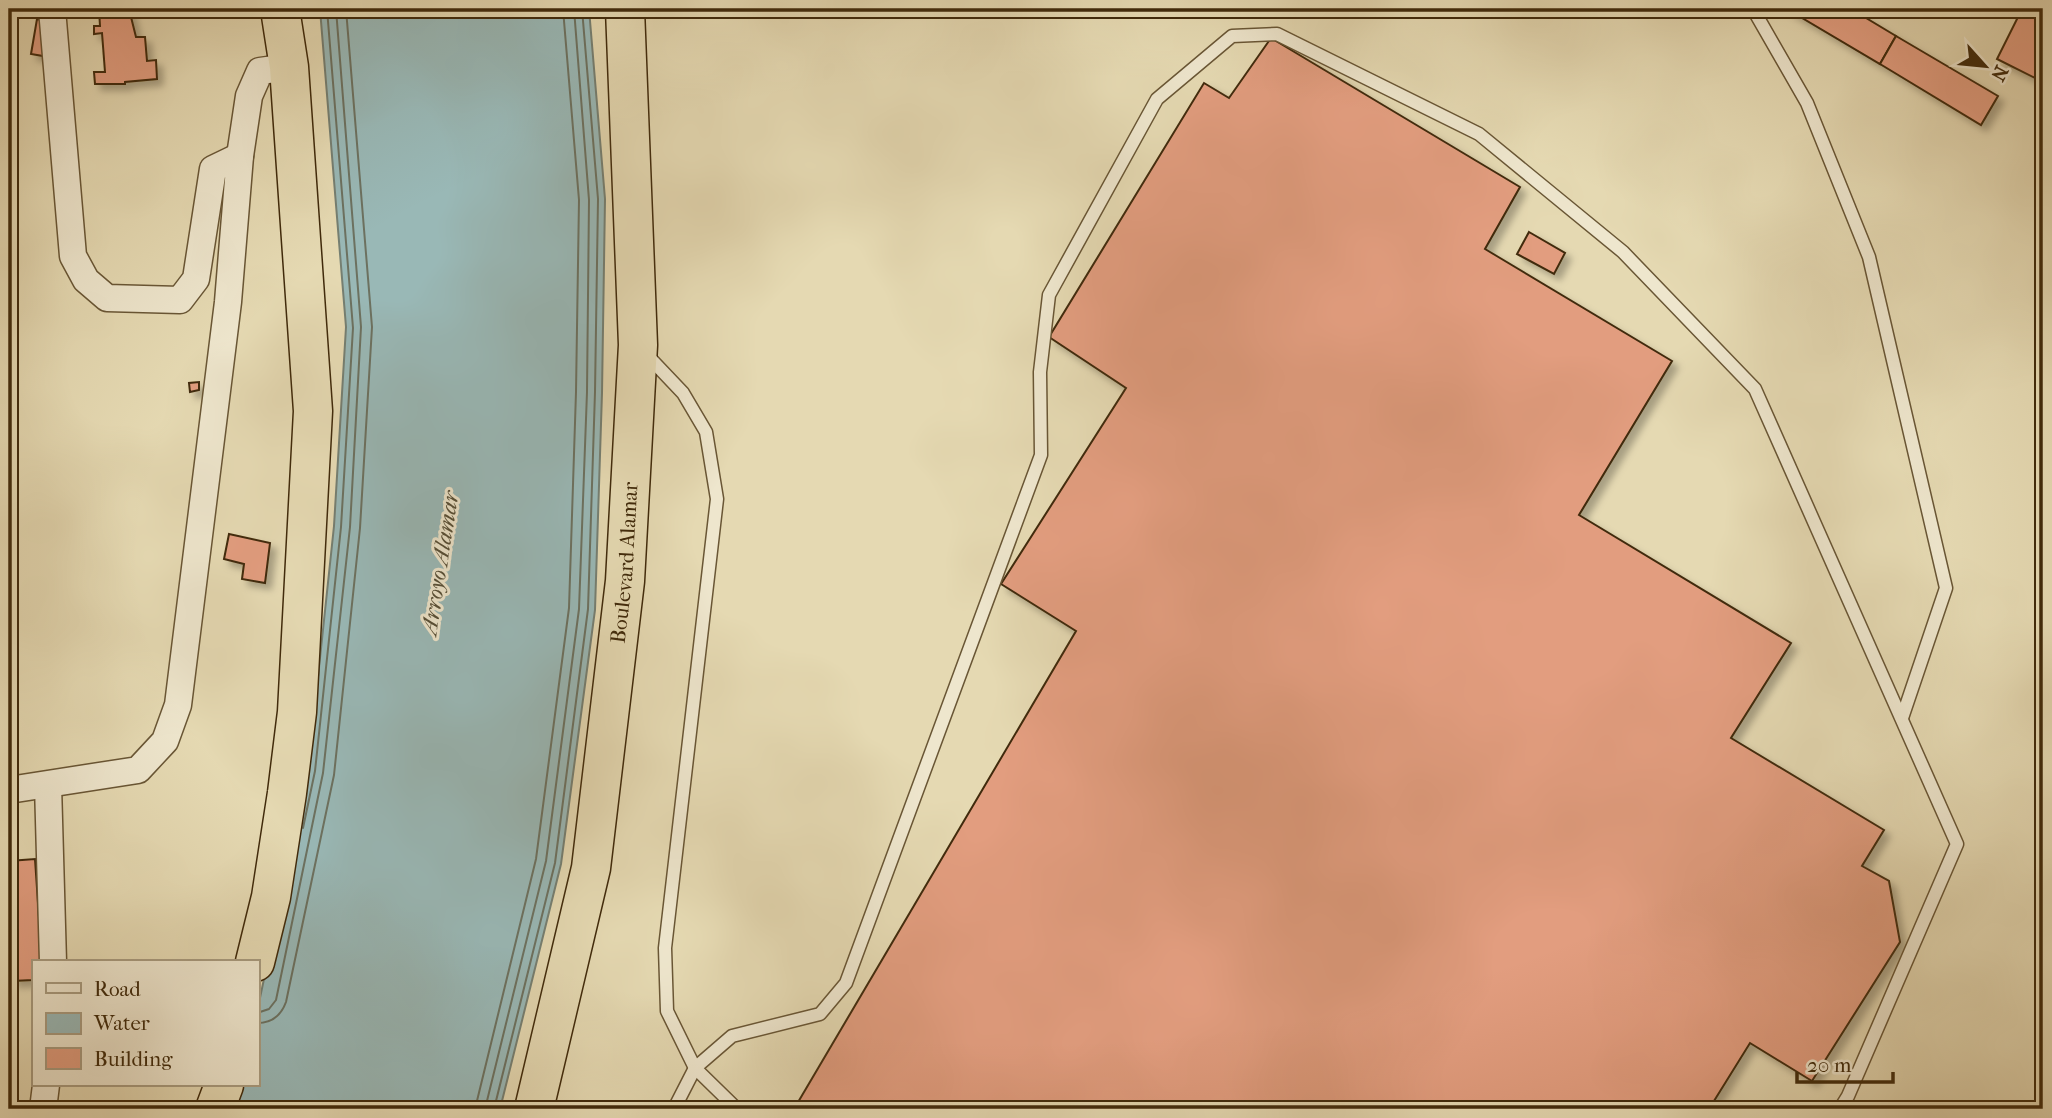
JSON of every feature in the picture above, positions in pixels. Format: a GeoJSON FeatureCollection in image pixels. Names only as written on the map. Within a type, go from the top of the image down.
{"type":"FeatureCollection","features":[{"type":"Feature","properties":{"kind":"highway"},"geometry":{"type":"LineString","coordinates":[[255,960],[271,897],[297,712],[313,411],[289,68],[280,9]]}},
{"type":"Feature","properties":{"kind":"highway","name":"Boulevard Alamar"},"geometry":{"type":"LineString","coordinates":[[534,1109],[591,868],[625,581],[638,345],[625,9]]}},
{"type":"Feature","properties":{"kind":"highway"},"geometry":{"type":"LineString","coordinates":[[215,1109],[224,1086]]}},
{"type":"Feature","properties":{"kind":"street"},"geometry":{"type":"LineString","coordinates":[[51,9],[73,256],[86,280],[107,298],[180,300],[196,279],[213,169],[240,156]]}},
{"type":"Feature","properties":{"kind":"street"},"geometry":{"type":"LineString","coordinates":[[9,790],[138,770],[164,741],[178,705],[228,302],[240,156],[249,96],[260,71],[289,68]]}},
{"type":"Feature","properties":{"kind":"street"},"geometry":{"type":"LineString","coordinates":[[48,785],[53,960]]}},
{"type":"Feature","properties":{"kind":"street"},"geometry":{"type":"LineString","coordinates":[[43,1109],[46,1086]]}},
{"type":"Feature","properties":{"kind":"lane"},"geometry":{"type":"LineString","coordinates":[[1753,9],[1807,103],[1869,257],[1946,588],[1902,718]]}},
{"type":"Feature","properties":{"kind":"lane"},"geometry":{"type":"LineString","coordinates":[[674,1109],[695,1068],[732,1036],[820,1014],[846,983],[1041,455],[1040,372],[1049,295],[1157,99],[1232,36],[1277,34],[1479,134],[1623,252],[1755,389],[1956,844],[1848,1096],[1840,1109]]}},
{"type":"Feature","properties":{"kind":"lane"},"geometry":{"type":"LineString","coordinates":[[638,345],[682,393],[706,432],[717,499],[666,948],[667,1011],[695,1068],[737,1109]]}},
{"type":"Feature","properties":{"kind":"water","name":"Arroyo Alamar"},"geometry":{"type":"Polygon","coordinates":[[[320,9],[589,9],[605,199],[595,610],[561,864],[500,1109],[224,1109],[232,1086],[259,1086],[259,1003],[308,771],[334,526],[346,327],[320,9]]]}},
{"type":"Feature","properties":{"kind":"building"},"geometry":{"type":"Polygon","coordinates":[[[99,9],[129,9],[136,37],[145,37],[147,61],[156,60],[157,79],[125,84],[95,84],[94,72],[105,72],[102,33],[94,34],[94,26],[100,26],[99,9]]]}},
{"type":"Feature","properties":{"kind":"building"},"geometry":{"type":"Polygon","coordinates":[[[1787,9],[1851,9],[1896,36],[1880,64],[1787,9]]]}},
{"type":"Feature","properties":{"kind":"building"},"geometry":{"type":"Polygon","coordinates":[[[2022,9],[2043,9],[2043,82],[1997,59],[2022,9]]]}},
{"type":"Feature","properties":{"kind":"building"},"geometry":{"type":"Polygon","coordinates":[[[37,19],[49,22],[43,56],[31,54],[37,19]]]}},
{"type":"Feature","properties":{"kind":"building"},"geometry":{"type":"Polygon","coordinates":[[[1896,36],[1998,96],[1981,125],[1880,64],[1896,36]]]}},
{"type":"Feature","properties":{"kind":"building"},"geometry":{"type":"Polygon","coordinates":[[[1271,38],[1520,187],[1485,249],[1672,361],[1579,515],[1791,643],[1731,738],[1884,830],[1862,866],[1889,881],[1900,942],[1812,1081],[1750,1043],[1709,1109],[794,1109],[1076,631],[1001,584],[1126,388],[1049,337],[1204,83],[1229,98],[1271,38]]]}},
{"type":"Feature","properties":{"kind":"building"},"geometry":{"type":"Polygon","coordinates":[[[1529,232],[1565,253],[1554,274],[1517,254],[1529,232]]]}},
{"type":"Feature","properties":{"kind":"building"},"geometry":{"type":"Polygon","coordinates":[[[199,382],[199,390],[190,392],[189,383],[199,382]]]}},
{"type":"Feature","properties":{"kind":"building"},"geometry":{"type":"Polygon","coordinates":[[[229,534],[270,543],[265,583],[242,579],[244,564],[224,559],[229,534]]]}},
{"type":"Feature","properties":{"kind":"building"},"geometry":{"type":"Polygon","coordinates":[[[35,859],[42,960],[32,960],[32,980],[12,981],[9,861],[35,859]]]}}]}
